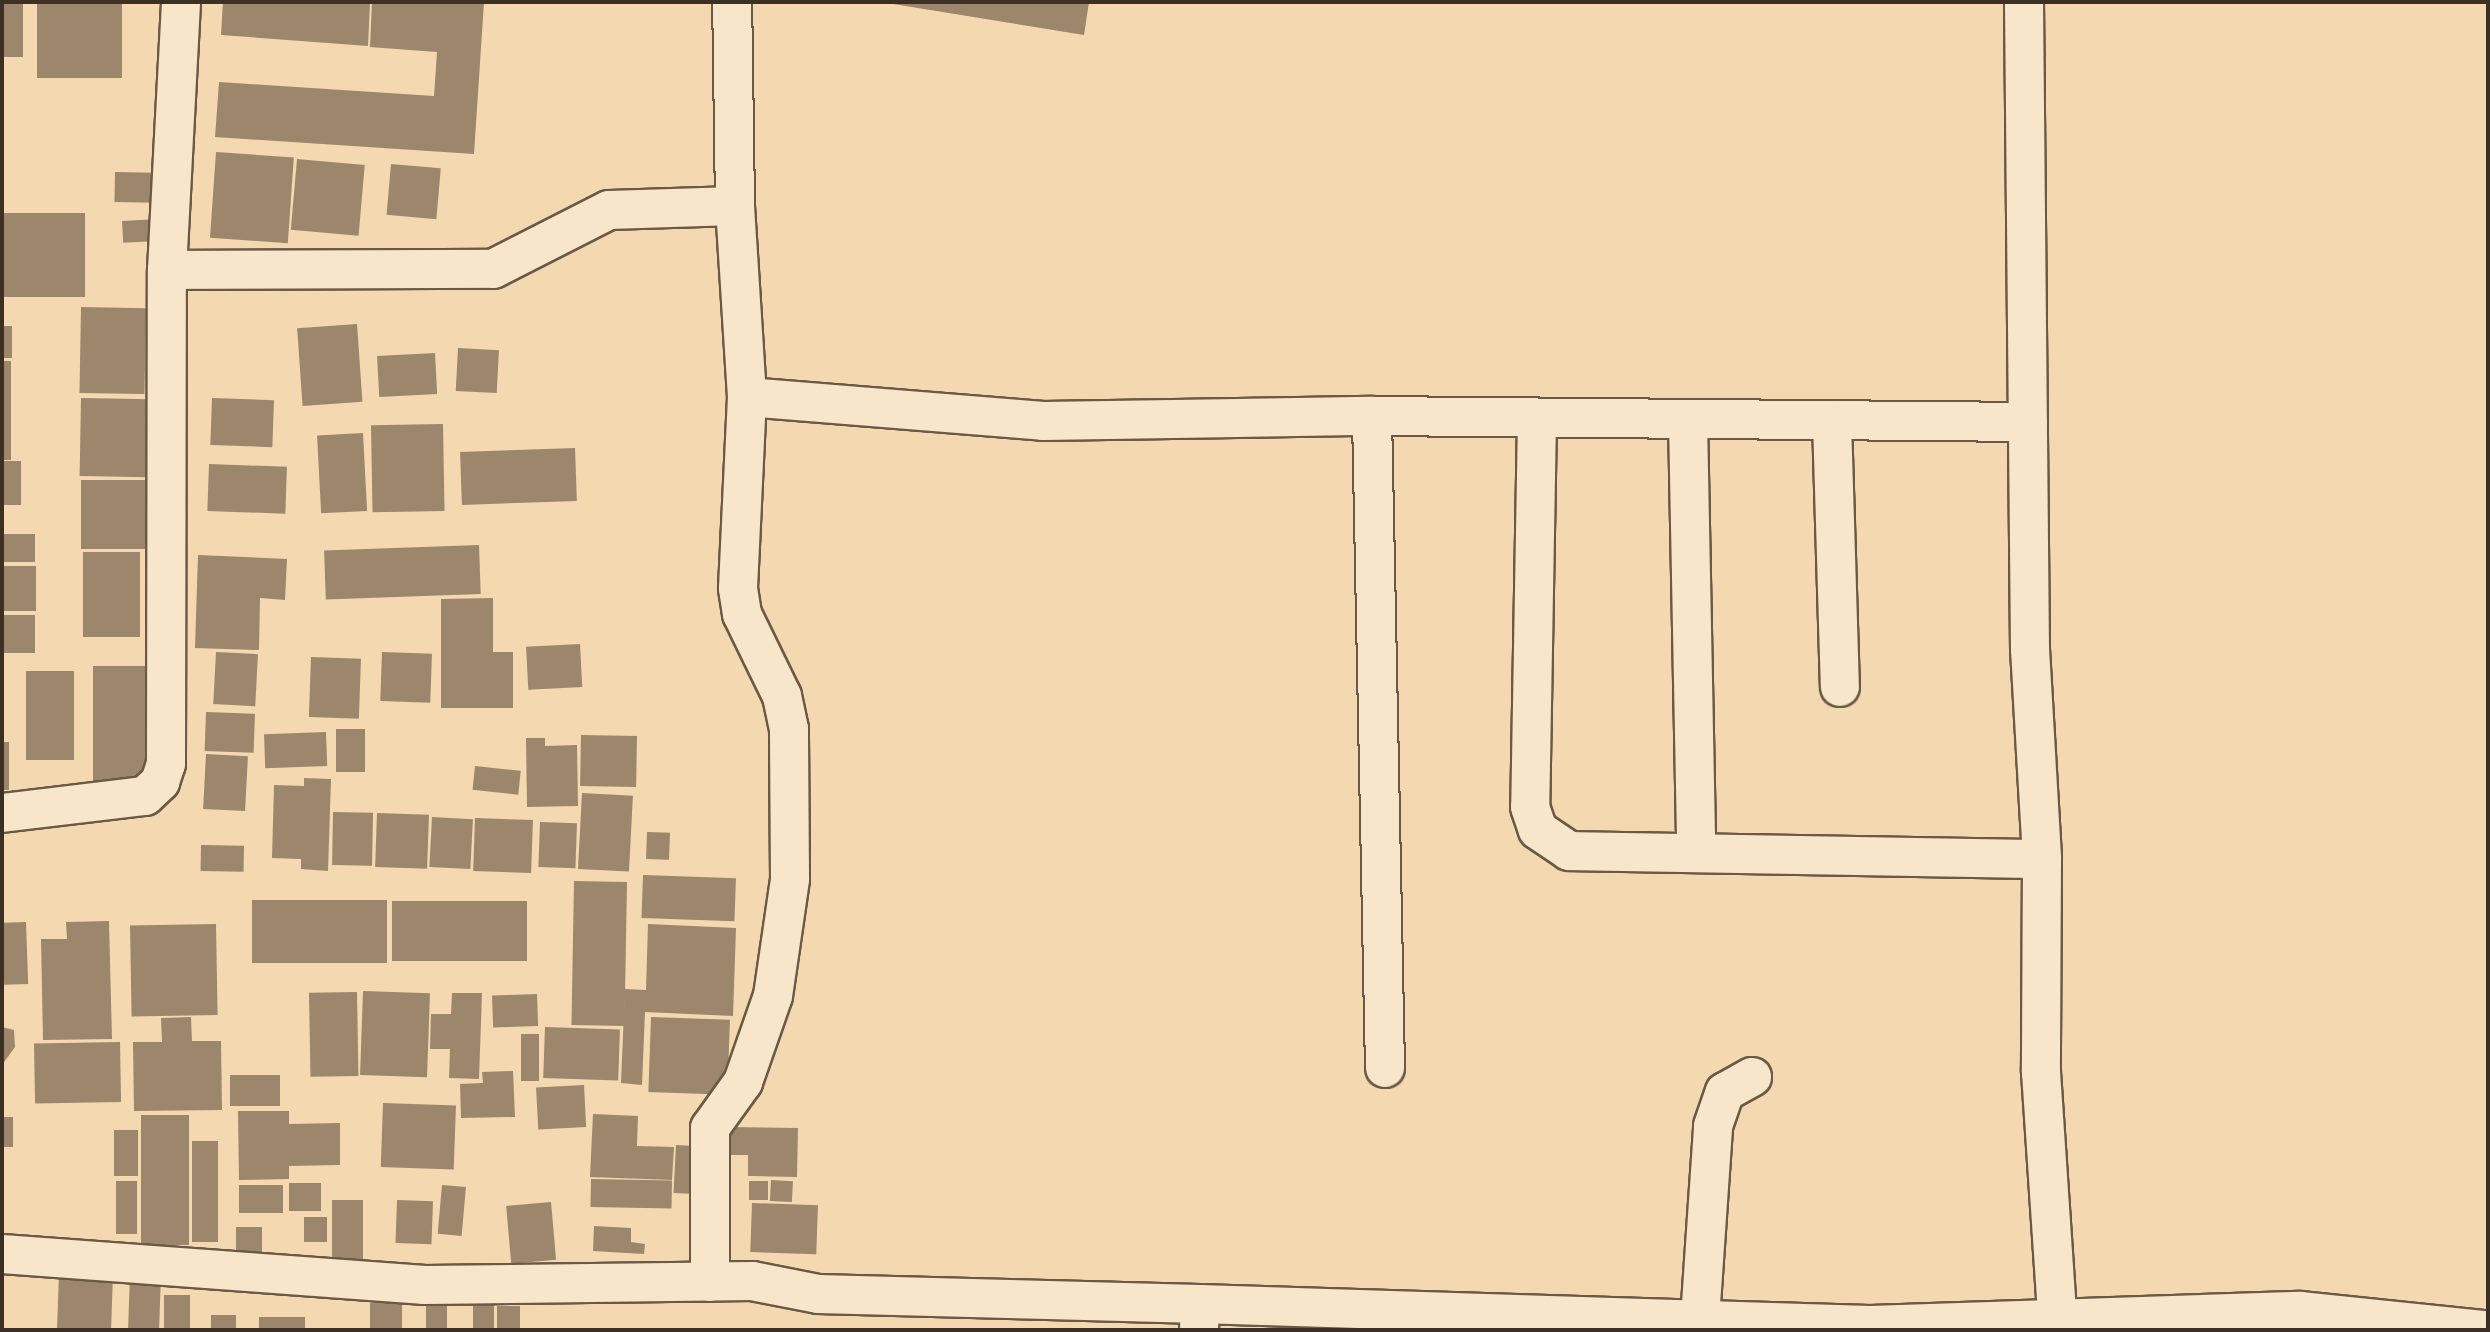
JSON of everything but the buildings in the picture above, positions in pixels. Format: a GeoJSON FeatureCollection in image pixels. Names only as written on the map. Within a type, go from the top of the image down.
{"type":"FeatureCollection","features":[{"type":"Feature","properties":{"kind":"street"},"geometry":{"type":"LineString","coordinates":[[2,813],[145,796],[160,782],[166,764],[167,270],[181,2]]}},
{"type":"Feature","properties":{"kind":"street"},"geometry":{"type":"LineString","coordinates":[[710,1282],[710,1128],[743,1082],[773,996],[790,878],[789,729],[782,696],[742,614],[738,588],[747,397],[735,205],[732,2]]}},
{"type":"Feature","properties":{"kind":"street"},"geometry":{"type":"LineString","coordinates":[[2024,2],[2029,649],[2042,859],[2041,1072],[2057,1325]]}},
{"type":"Feature","properties":{"kind":"street"},"geometry":{"type":"LineString","coordinates":[[167,270],[493,270],[609,210],[735,205]]}},
{"type":"Feature","properties":{"kind":"street"},"geometry":{"type":"LineString","coordinates":[[747,397],[1043,421],[1373,416],[2028,422]]}},
{"type":"Feature","properties":{"kind":"street"},"geometry":{"type":"LineString","coordinates":[[1373,416],[1385,1068]]}},
{"type":"Feature","properties":{"kind":"street"},"geometry":{"type":"LineString","coordinates":[[1537,418],[1530,807],[1538,830],[1569,851],[2042,859]]}},
{"type":"Feature","properties":{"kind":"street"},"geometry":{"type":"LineString","coordinates":[[1688,420],[1696,853]]}},
{"type":"Feature","properties":{"kind":"street"},"geometry":{"type":"LineString","coordinates":[[1832,421],[1840,687]]}},
{"type":"Feature","properties":{"kind":"street"},"geometry":{"type":"LineString","coordinates":[[1700,1319],[1713,1126],[1725,1092],[1752,1077]]}},
{"type":"Feature","properties":{"kind":"street"},"geometry":{"type":"LineString","coordinates":[[2,1254],[425,1284],[752,1281],[818,1294],[1200,1317],[1653,1324],[1700,1319],[1870,1325],[2057,1325],[2300,1311],[2485,1330]]}}]}
